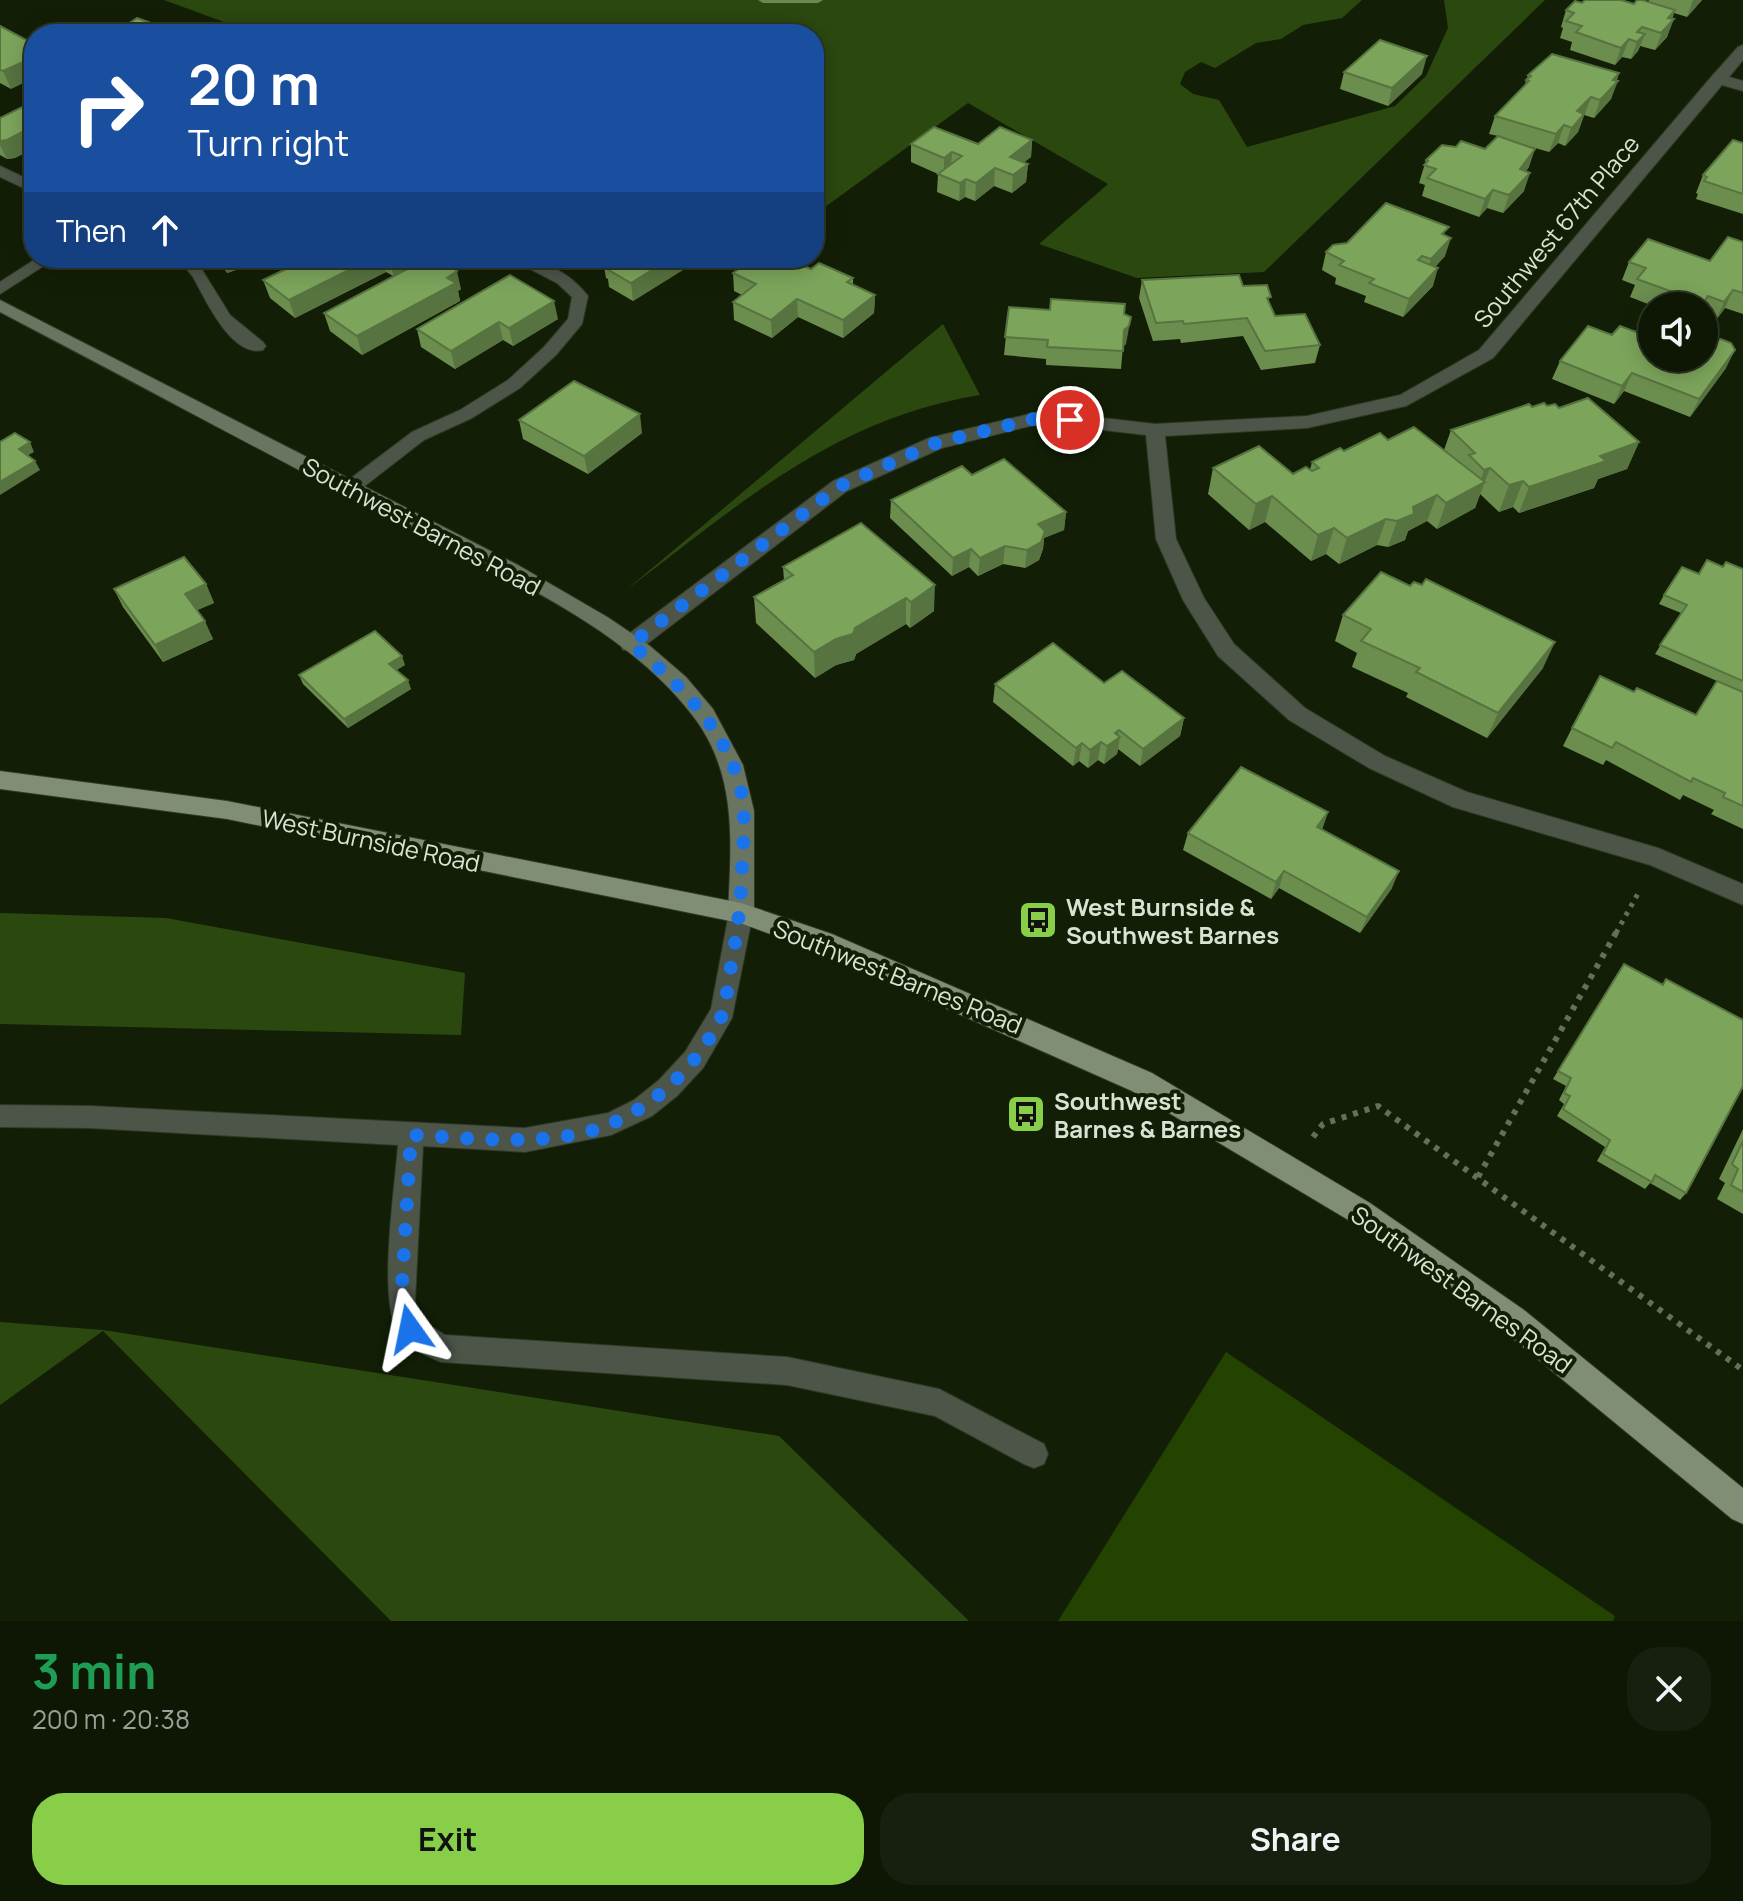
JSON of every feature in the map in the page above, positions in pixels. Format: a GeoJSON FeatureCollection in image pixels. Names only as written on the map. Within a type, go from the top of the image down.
{"type":"FeatureCollection","features":[{"type":"Feature","properties":{"kind":"main road","name":"West Burnside Road"},"geometry":{"type":"LineString","coordinates":[[0,780],[227,810],[741,913]]}},
{"type":"Feature","properties":{"kind":"main road","name":"Southwest Barnes Road"},"geometry":{"type":"LineString","coordinates":[[741,913],[823,942],[1142,1082],[1360,1212],[1513,1320],[1743,1508]]}},
{"type":"Feature","properties":{"kind":"street","name":"Southwest 67th Place"},"geometry":{"type":"LineString","coordinates":[[631,644],[840,486],[936,443],[1042,417],[1155,430],[1307,422],[1406,400],[1486,354],[1743,50]]}},
{"type":"Feature","properties":{"kind":"street"},"geometry":{"type":"LineString","coordinates":[[1718,79],[1743,86]]}},
{"type":"Feature","properties":{"kind":"street","name":"Southwest Barnes Road"},"geometry":{"type":"LineString","coordinates":[[0,305],[512,573],[631,644],[679,684],[704,713],[737,775],[745,822],[741,913]]}},
{"type":"Feature","properties":{"kind":"street"},"geometry":{"type":"LineString","coordinates":[[1155,430],[1166,539],[1194,600],[1226,650],[1297,714],[1377,762],[1461,800],[1558,826],[1658,858],[1743,895]]}},
{"type":"Feature","properties":{"kind":"lane"},"geometry":{"type":"LineString","coordinates":[[0,171],[24,183]]}},
{"type":"Feature","properties":{"kind":"lane"},"geometry":{"type":"LineString","coordinates":[[0,289],[33,268]]}},
{"type":"Feature","properties":{"kind":"lane"},"geometry":{"type":"LineString","coordinates":[[196,268],[217,309],[233,328],[257,346]]}},
{"type":"Feature","properties":{"kind":"lane"},"geometry":{"type":"LineString","coordinates":[[350,488],[418,436],[466,414],[514,384],[550,351],[576,320],[580,296],[563,279],[539,268]]}},
{"type":"Feature","properties":{"kind":"lane"},"geometry":{"type":"LineString","coordinates":[[0,1116],[90,1117],[525,1140],[611,1124],[643,1108],[668,1088],[694,1060],[723,1011],[741,913]]}},
{"type":"Feature","properties":{"kind":"lane"},"geometry":{"type":"LineString","coordinates":[[411,1135],[401,1301],[410,1329],[441,1348],[787,1371],[939,1403],[1034,1454]]}},
{"type":"Feature","properties":{"kind":"path"},"geometry":{"type":"LineString","coordinates":[[1478,1177],[1658,858]]}},
{"type":"Feature","properties":{"kind":"path"},"geometry":{"type":"LineString","coordinates":[[1287,1169],[1323,1124],[1378,1106],[1743,1370]]}},
{"type":"Feature","properties":{"kind":"green space"},"geometry":{"type":"Polygon","coordinates":[[[164,0],[1362,0],[1342,18],[1303,25],[1281,39],[1256,43],[1215,68],[1201,62],[1185,72],[1180,84],[1193,94],[1219,100],[1247,147],[1395,106],[1426,76],[1448,28],[1444,0],[1545,0],[1264,272],[1137,278],[1039,244],[1108,184],[968,103],[824,208],[824,24],[230,24],[164,0]]]}},
{"type":"Feature","properties":{"kind":"green space"},"geometry":{"type":"Polygon","coordinates":[[[943,324],[980,395],[927,407],[833,445],[749,498],[625,591],[943,324]]]}},
{"type":"Feature","properties":{"kind":"green space"},"geometry":{"type":"Polygon","coordinates":[[[0,913],[166,918],[465,973],[461,1035],[0,1024],[0,913]]]}},
{"type":"Feature","properties":{"kind":"green space"},"geometry":{"type":"Polygon","coordinates":[[[0,1322],[103,1330],[779,1436],[969,1621],[391,1621],[103,1331],[0,1405],[0,1322]]]}},
{"type":"Feature","properties":{"kind":"green space"},"geometry":{"type":"Polygon","coordinates":[[[1226,1352],[1615,1616],[1613,1621],[1058,1621],[1226,1352]]]}},
{"type":"Feature","properties":{"kind":"building"},"geometry":{"type":"Polygon","coordinates":[[[1585,0],[1621,0],[1634,4],[1642,0],[1675,10],[1668,18],[1674,19],[1661,33],[1642,27],[1637,32],[1645,34],[1637,42],[1629,39],[1621,48],[1576,32],[1582,26],[1566,21],[1574,13],[1566,10],[1575,1],[1582,3],[1585,0]]]}},
{"type":"Feature","properties":{"kind":"building"},"geometry":{"type":"Polygon","coordinates":[[[137,18],[154,24],[128,24],[137,18]]]}},
{"type":"Feature","properties":{"kind":"building"},"geometry":{"type":"Polygon","coordinates":[[[0,26],[24,39],[24,62],[0,70],[0,26]]]}},
{"type":"Feature","properties":{"kind":"building"},"geometry":{"type":"Polygon","coordinates":[[[1380,40],[1427,56],[1392,88],[1344,72],[1380,40]]]}},
{"type":"Feature","properties":{"kind":"building"},"geometry":{"type":"Polygon","coordinates":[[[1552,54],[1619,73],[1613,80],[1618,81],[1600,100],[1591,97],[1577,111],[1584,114],[1572,128],[1564,125],[1556,134],[1495,116],[1529,81],[1526,80],[1531,76],[1528,75],[1552,54]]]}},
{"type":"Feature","properties":{"kind":"building"},"geometry":{"type":"Polygon","coordinates":[[[24,106],[24,131],[0,141],[0,118],[24,106]]]}},
{"type":"Feature","properties":{"kind":"building"},"geometry":{"type":"Polygon","coordinates":[[[934,127],[978,144],[1000,127],[1032,140],[1010,157],[1028,164],[1013,175],[995,168],[976,183],[966,179],[960,183],[938,174],[962,156],[952,152],[944,158],[911,144],[934,127]]]}},
{"type":"Feature","properties":{"kind":"building"},"geometry":{"type":"Polygon","coordinates":[[[1498,136],[1535,149],[1520,169],[1530,173],[1509,195],[1493,190],[1485,199],[1427,178],[1436,169],[1424,165],[1426,160],[1442,145],[1456,147],[1461,141],[1485,149],[1498,136]]]}},
{"type":"Feature","properties":{"kind":"building"},"geometry":{"type":"Polygon","coordinates":[[[1733,140],[1743,143],[1743,194],[1704,181],[1707,177],[1703,175],[1733,140]]]}},
{"type":"Feature","properties":{"kind":"building"},"geometry":{"type":"Polygon","coordinates":[[[1386,203],[1449,227],[1442,234],[1451,238],[1431,259],[1422,256],[1418,260],[1438,268],[1409,299],[1369,283],[1374,279],[1339,265],[1344,261],[1326,252],[1333,245],[1347,243],[1386,203]]]}},
{"type":"Feature","properties":{"kind":"building"},"geometry":{"type":"Polygon","coordinates":[[[1728,237],[1743,242],[1743,293],[1733,290],[1724,302],[1718,300],[1718,292],[1673,292],[1637,279],[1646,268],[1629,262],[1648,239],[1710,261],[1728,237]]]}},
{"type":"Feature","properties":{"kind":"building"},"geometry":{"type":"Polygon","coordinates":[[[824,265],[853,278],[847,282],[875,295],[843,320],[797,299],[771,320],[733,302],[756,284],[733,273],[740,268],[811,269],[824,268],[824,265]]]}},
{"type":"Feature","properties":{"kind":"building"},"geometry":{"type":"Polygon","coordinates":[[[288,268],[353,268],[289,300],[263,280],[288,268]]]}},
{"type":"Feature","properties":{"kind":"building"},"geometry":{"type":"Polygon","coordinates":[[[409,268],[452,268],[457,271],[447,278],[456,283],[357,336],[324,313],[409,268]]]}},
{"type":"Feature","properties":{"kind":"building"},"geometry":{"type":"Polygon","coordinates":[[[608,268],[655,268],[631,283],[608,268]]]}},
{"type":"Feature","properties":{"kind":"building"},"geometry":{"type":"Polygon","coordinates":[[[510,275],[554,301],[509,328],[499,322],[451,351],[417,329],[510,275]]]}},
{"type":"Feature","properties":{"kind":"building"},"geometry":{"type":"Polygon","coordinates":[[[1239,275],[1243,286],[1267,285],[1271,297],[1267,298],[1275,316],[1305,314],[1320,345],[1265,351],[1247,318],[1184,324],[1183,321],[1156,323],[1142,280],[1239,275]]]}},
{"type":"Feature","properties":{"kind":"building"},"geometry":{"type":"Polygon","coordinates":[[[1051,299],[1125,304],[1124,314],[1131,317],[1129,326],[1124,330],[1123,351],[1047,347],[1048,340],[1005,337],[1009,307],[1050,310],[1051,299]]]}},
{"type":"Feature","properties":{"kind":"building"},"geometry":{"type":"Polygon","coordinates":[[[1588,326],[1612,335],[1620,326],[1636,332],[1638,330],[1638,372],[1718,372],[1718,339],[1731,343],[1735,350],[1699,399],[1632,373],[1622,386],[1560,361],[1588,326]]]}},
{"type":"Feature","properties":{"kind":"building"},"geometry":{"type":"Polygon","coordinates":[[[574,381],[640,414],[584,456],[519,420],[574,381]]]}},
{"type":"Feature","properties":{"kind":"building"},"geometry":{"type":"Polygon","coordinates":[[[1588,398],[1639,442],[1600,456],[1606,461],[1529,487],[1523,481],[1509,485],[1490,468],[1484,470],[1469,455],[1475,453],[1451,430],[1529,404],[1532,407],[1544,403],[1547,406],[1555,404],[1559,408],[1588,398]]]}},
{"type":"Feature","properties":{"kind":"building"},"geometry":{"type":"Polygon","coordinates":[[[1414,427],[1485,482],[1446,503],[1437,495],[1413,507],[1414,514],[1397,521],[1386,519],[1347,538],[1334,528],[1318,535],[1272,496],[1256,504],[1213,468],[1259,446],[1293,474],[1306,467],[1312,471],[1319,468],[1312,462],[1340,448],[1344,451],[1380,433],[1388,440],[1414,427]]]}},
{"type":"Feature","properties":{"kind":"building"},"geometry":{"type":"Polygon","coordinates":[[[15,433],[30,442],[19,449],[35,461],[0,482],[0,442],[15,433]]]}},
{"type":"Feature","properties":{"kind":"building"},"geometry":{"type":"Polygon","coordinates":[[[1004,459],[1066,512],[1038,524],[1045,531],[1041,542],[1027,550],[1005,546],[980,558],[971,549],[953,558],[891,500],[962,466],[972,475],[1004,459]]]}},
{"type":"Feature","properties":{"kind":"building"},"geometry":{"type":"Polygon","coordinates":[[[861,523],[935,585],[911,602],[906,598],[855,628],[853,634],[836,639],[814,652],[754,597],[793,575],[783,567],[861,523]]]}},
{"type":"Feature","properties":{"kind":"building"},"geometry":{"type":"Polygon","coordinates":[[[184,557],[206,584],[185,594],[205,621],[155,645],[114,589],[184,557]]]}},
{"type":"Feature","properties":{"kind":"building"},"geometry":{"type":"Polygon","coordinates":[[[1707,560],[1723,567],[1726,562],[1743,569],[1743,681],[1660,645],[1687,605],[1664,595],[1682,567],[1699,574],[1707,560]]]}},
{"type":"Feature","properties":{"kind":"building"},"geometry":{"type":"Polygon","coordinates":[[[1381,572],[1410,586],[1414,582],[1422,585],[1426,579],[1555,642],[1498,713],[1416,672],[1420,668],[1361,641],[1371,629],[1343,615],[1381,572]]]}},
{"type":"Feature","properties":{"kind":"building"},"geometry":{"type":"Polygon","coordinates":[[[375,631],[402,656],[389,664],[408,680],[344,719],[299,675],[375,631]]]}},
{"type":"Feature","properties":{"kind":"building"},"geometry":{"type":"Polygon","coordinates":[[[1053,643],[1104,683],[1122,671],[1184,718],[1143,749],[1119,730],[1115,733],[1120,737],[1107,746],[1101,742],[1090,750],[1082,743],[1076,748],[995,684],[1053,643]]]}},
{"type":"Feature","properties":{"kind":"building"},"geometry":{"type":"Polygon","coordinates":[[[1600,676],[1634,692],[1637,688],[1696,715],[1717,681],[1743,692],[1743,806],[1723,797],[1725,793],[1693,778],[1691,782],[1616,742],[1612,748],[1572,728],[1600,676]]]}},
{"type":"Feature","properties":{"kind":"building"},"geometry":{"type":"Polygon","coordinates":[[[1241,767],[1328,812],[1317,827],[1399,871],[1367,917],[1284,871],[1276,882],[1188,833],[1241,767]]]}},
{"type":"Feature","properties":{"kind":"building"},"geometry":{"type":"Polygon","coordinates":[[[1624,964],[1663,985],[1666,979],[1743,1020],[1743,1086],[1686,1193],[1655,1175],[1652,1182],[1603,1154],[1610,1140],[1563,1109],[1570,1096],[1564,1093],[1571,1078],[1558,1071],[1624,964]]]}},
{"type":"Feature","properties":{"kind":"building"},"geometry":{"type":"Polygon","coordinates":[[[1743,1141],[1743,1192],[1731,1185],[1738,1169],[1732,1164],[1743,1141]]]}},
{"type":"Feature","properties":{"kind":"waterway"},"geometry":{"type":"LineString","coordinates":[[763,0],[818,0]]}},
{"type":"Feature","properties":{"kind":"place","name":"West Burnside & Southwest Barnes"},"geometry":{"type":"Point","coordinates":[1038,920]}},
{"type":"Feature","properties":{"kind":"place","name":"Southwest Barnes & Barnes"},"geometry":{"type":"Point","coordinates":[1026,1114]}},
{"type":"Feature","properties":{"kind":"route"},"geometry":{"type":"LineString","coordinates":[[410,1329],[401,1301],[411,1135],[525,1140],[576,1133],[611,1124],[643,1108],[668,1088],[694,1060],[723,1011],[741,913],[745,822],[737,775],[704,713],[679,684],[631,644],[840,486],[936,443],[1042,417],[1070,420]]}}]}
